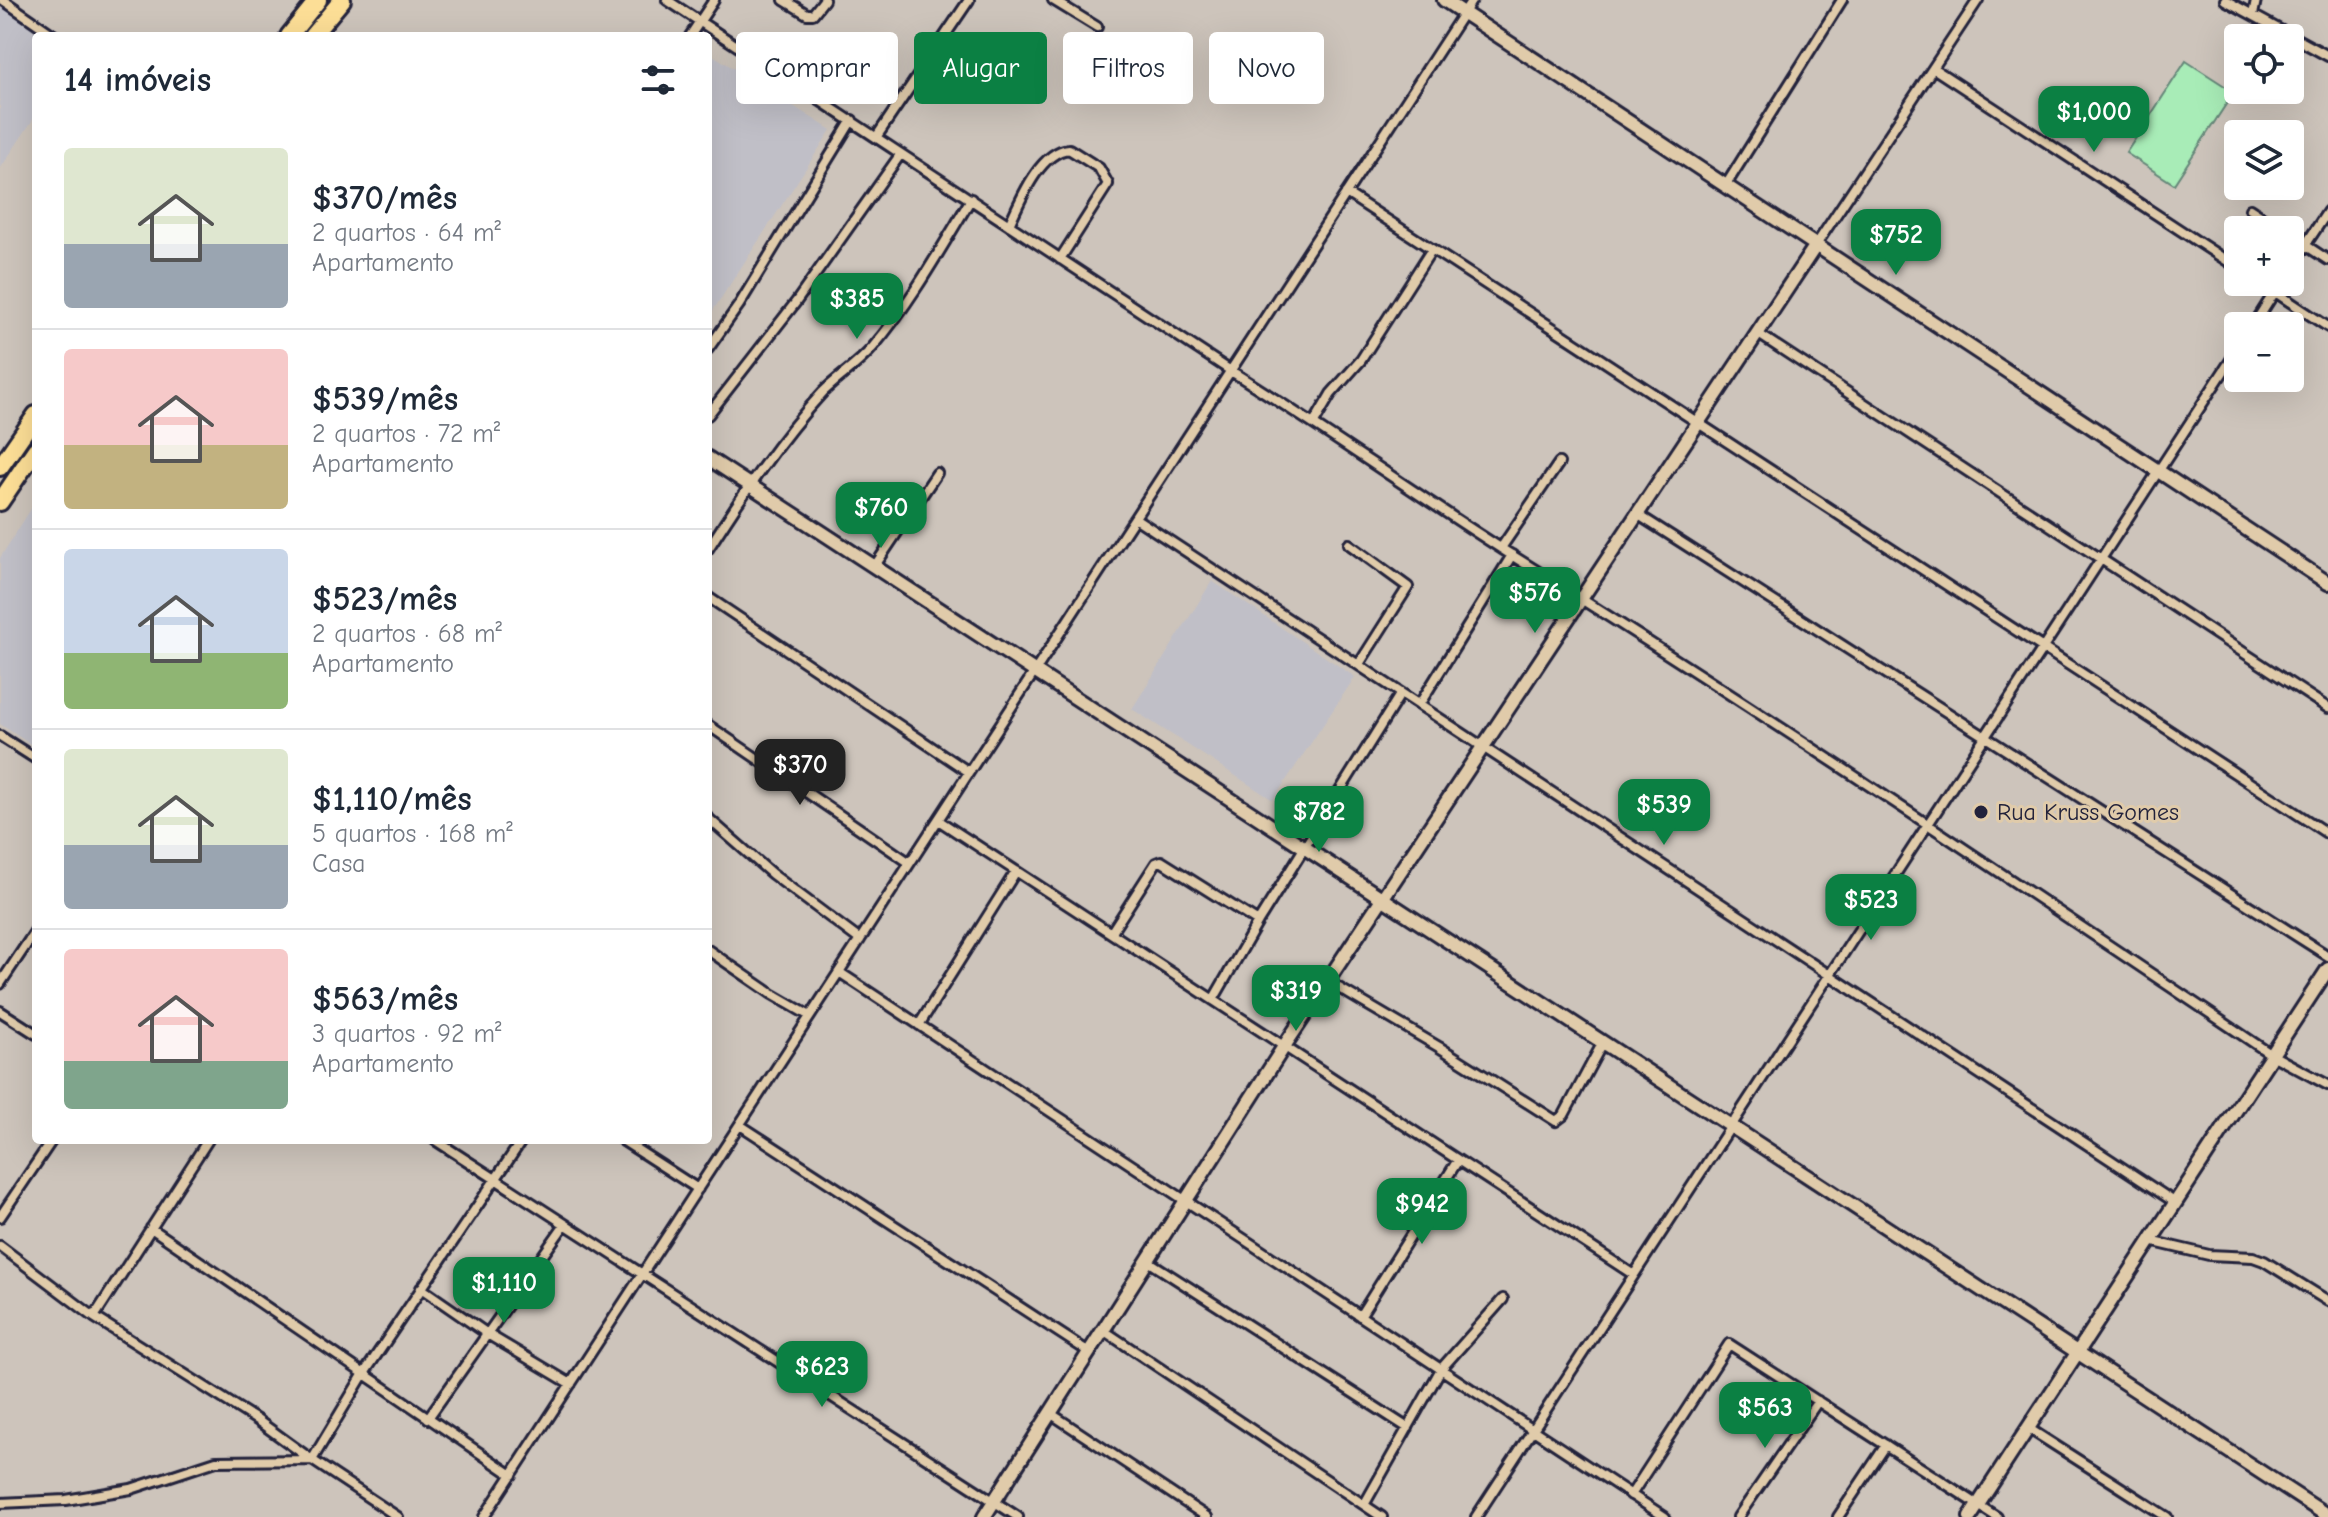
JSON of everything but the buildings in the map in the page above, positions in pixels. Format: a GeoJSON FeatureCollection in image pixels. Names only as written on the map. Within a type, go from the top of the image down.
{"type":"FeatureCollection","features":[{"type":"Feature","properties":{"kind":"highway"},"geometry":{"type":"LineString","coordinates":[[292,32],[318,0]]}},
{"type":"Feature","properties":{"kind":"highway"},"geometry":{"type":"LineString","coordinates":[[315,32],[342,0]]}},
{"type":"Feature","properties":{"kind":"highway"},"geometry":{"type":"LineString","coordinates":[[0,467],[32,421]]}},
{"type":"Feature","properties":{"kind":"highway"},"geometry":{"type":"LineString","coordinates":[[0,502],[32,456]]}},
{"type":"Feature","properties":{"kind":"street"},"geometry":{"type":"LineString","coordinates":[[3,0],[49,32]]}},
{"type":"Feature","properties":{"kind":"street"},"geometry":{"type":"LineString","coordinates":[[667,0],[1501,548],[1929,824],[2272,1055],[2328,1085]]}},
{"type":"Feature","properties":{"kind":"street"},"geometry":{"type":"LineString","coordinates":[[693,32],[714,0]]}},
{"type":"Feature","properties":{"kind":"street"},"geometry":{"type":"LineString","coordinates":[[784,0],[807,14],[813,14],[824,0]]}},
{"type":"Feature","properties":{"kind":"street"},"geometry":{"type":"LineString","coordinates":[[877,136],[969,0]]}},
{"type":"Feature","properties":{"kind":"street"},"geometry":{"type":"LineString","coordinates":[[1053,0],[1097,27]]}},
{"type":"Feature","properties":{"kind":"street"},"geometry":{"type":"LineString","coordinates":[[1444,0],[2328,583]]}},
{"type":"Feature","properties":{"kind":"street"},"geometry":{"type":"LineString","coordinates":[[484,1517],[1472,0]]}},
{"type":"Feature","properties":{"kind":"street"},"geometry":{"type":"LineString","coordinates":[[1726,185],[1842,0]]}},
{"type":"Feature","properties":{"kind":"street"},"geometry":{"type":"LineString","coordinates":[[984,1517],[1285,1045],[1978,0]]}},
{"type":"Feature","properties":{"kind":"street"},"geometry":{"type":"LineString","coordinates":[[2225,0],[2328,56]]}},
{"type":"Feature","properties":{"kind":"street"},"geometry":{"type":"LineString","coordinates":[[2253,15],[2256,0]]}},
{"type":"Feature","properties":{"kind":"street"},"geometry":{"type":"LineString","coordinates":[[1933,68],[2224,259]]}},
{"type":"Feature","properties":{"kind":"street"},"geometry":{"type":"LineString","coordinates":[[712,343],[739,305],[852,120]]}},
{"type":"Feature","properties":{"kind":"street"},"geometry":{"type":"LineString","coordinates":[[1009,225],[1035,174],[1057,152],[1069,149],[1099,168],[1108,184],[1060,259]]}},
{"type":"Feature","properties":{"kind":"street"},"geometry":{"type":"LineString","coordinates":[[712,410],[796,302],[900,155]]}},
{"type":"Feature","properties":{"kind":"street"},"geometry":{"type":"LineString","coordinates":[[1346,193],[2328,834]]}},
{"type":"Feature","properties":{"kind":"street"},"geometry":{"type":"LineString","coordinates":[[712,543],[749,484],[814,402],[851,371],[896,318],[971,199]]}},
{"type":"Feature","properties":{"kind":"street"},"geometry":{"type":"LineString","coordinates":[[2250,209],[2261,216]]}},
{"type":"Feature","properties":{"kind":"street"},"geometry":{"type":"LineString","coordinates":[[2328,211],[2305,245],[2328,260]]}},
{"type":"Feature","properties":{"kind":"street"},"geometry":{"type":"LineString","coordinates":[[1314,423],[1331,394],[1361,360],[1432,249]]}},
{"type":"Feature","properties":{"kind":"street"},"geometry":{"type":"LineString","coordinates":[[2281,296],[2328,327]]}},
{"type":"Feature","properties":{"kind":"street"},"geometry":{"type":"LineString","coordinates":[[1757,333],[2328,708]]}},
{"type":"Feature","properties":{"kind":"street"},"geometry":{"type":"LineString","coordinates":[[1476,1517],[2224,371]]}},
{"type":"Feature","properties":{"kind":"street"},"geometry":{"type":"LineString","coordinates":[[712,461],[2328,1516]]}},
{"type":"Feature","properties":{"kind":"street"},"geometry":{"type":"LineString","coordinates":[[1501,548],[1559,463]]}},
{"type":"Feature","properties":{"kind":"street"},"geometry":{"type":"LineString","coordinates":[[874,567],[937,473]]}},
{"type":"Feature","properties":{"kind":"street"},"geometry":{"type":"LineString","coordinates":[[1637,514],[2328,956]]}},
{"type":"Feature","properties":{"kind":"street"},"geometry":{"type":"LineString","coordinates":[[1135,518],[2176,1203]]}},
{"type":"Feature","properties":{"kind":"street"},"geometry":{"type":"LineString","coordinates":[[1349,544],[1408,587],[1359,664]]}},
{"type":"Feature","properties":{"kind":"street"},"geometry":{"type":"LineString","coordinates":[[1419,705],[1512,555]]}},
{"type":"Feature","properties":{"kind":"street"},"geometry":{"type":"LineString","coordinates":[[712,600],[969,772]]}},
{"type":"Feature","properties":{"kind":"street"},"geometry":{"type":"LineString","coordinates":[[1213,1000],[1303,848],[1401,693]]}},
{"type":"Feature","properties":{"kind":"street"},"geometry":{"type":"LineString","coordinates":[[712,728],[910,863]]}},
{"type":"Feature","properties":{"kind":"street"},"geometry":{"type":"LineString","coordinates":[[0,736],[32,756]]}},
{"type":"Feature","properties":{"kind":"street"},"geometry":{"type":"LineString","coordinates":[[938,820],[1634,1275]]}},
{"type":"Feature","properties":{"kind":"street"},"geometry":{"type":"LineString","coordinates":[[712,822],[772,874],[860,940]]}},
{"type":"Feature","properties":{"kind":"street"},"geometry":{"type":"LineString","coordinates":[[1111,933],[1137,890],[1156,863],[1161,861],[1258,922]]}},
{"type":"Feature","properties":{"kind":"street"},"geometry":{"type":"LineString","coordinates":[[919,1025],[1016,871]]}},
{"type":"Feature","properties":{"kind":"street"},"geometry":{"type":"LineString","coordinates":[[0,984],[32,936]]}},
{"type":"Feature","properties":{"kind":"street"},"geometry":{"type":"LineString","coordinates":[[712,953],[810,1016]]}},
{"type":"Feature","properties":{"kind":"street"},"geometry":{"type":"LineString","coordinates":[[1970,1517],[2328,969]]}},
{"type":"Feature","properties":{"kind":"street"},"geometry":{"type":"LineString","coordinates":[[839,972],[1665,1517]]}},
{"type":"Feature","properties":{"kind":"street"},"geometry":{"type":"LineString","coordinates":[[1327,981],[1556,1121],[1564,1115],[1602,1044]]}},
{"type":"Feature","properties":{"kind":"street"},"geometry":{"type":"LineString","coordinates":[[0,1011],[32,1031]]}},
{"type":"Feature","properties":{"kind":"street"},"geometry":{"type":"LineString","coordinates":[[740,1125],[1089,1352]]}},
{"type":"Feature","properties":{"kind":"street"},"geometry":{"type":"LineString","coordinates":[[0,1217],[49,1144]]}},
{"type":"Feature","properties":{"kind":"street"},"geometry":{"type":"LineString","coordinates":[[94,1317],[202,1144]]}},
{"type":"Feature","properties":{"kind":"street"},"geometry":{"type":"LineString","coordinates":[[441,1144],[1018,1517]]}},
{"type":"Feature","properties":{"kind":"street"},"geometry":{"type":"LineString","coordinates":[[312,1460],[363,1375],[519,1144]]}},
{"type":"Feature","properties":{"kind":"street"},"geometry":{"type":"LineString","coordinates":[[628,1144],[698,1189]]}},
{"type":"Feature","properties":{"kind":"street"},"geometry":{"type":"LineString","coordinates":[[1360,1316],[1458,1160]]}},
{"type":"Feature","properties":{"kind":"street"},"geometry":{"type":"LineString","coordinates":[[428,1418],[565,1224]]}},
{"type":"Feature","properties":{"kind":"street"},"geometry":{"type":"LineString","coordinates":[[151,1228],[512,1475]]}},
{"type":"Feature","properties":{"kind":"street"},"geometry":{"type":"LineString","coordinates":[[2150,1241],[2209,1255],[2253,1257],[2328,1301]]}},
{"type":"Feature","properties":{"kind":"street"},"geometry":{"type":"LineString","coordinates":[[0,1246],[94,1317],[257,1420],[398,1517]]}},
{"type":"Feature","properties":{"kind":"street"},"geometry":{"type":"LineString","coordinates":[[1148,1261],[1408,1428]]}},
{"type":"Feature","properties":{"kind":"street"},"geometry":{"type":"LineString","coordinates":[[421,1288],[489,1335],[571,1384]]}},
{"type":"Feature","properties":{"kind":"street"},"geometry":{"type":"LineString","coordinates":[[1364,1505],[1441,1369],[1503,1299]]}},
{"type":"Feature","properties":{"kind":"street"},"geometry":{"type":"LineString","coordinates":[[1103,1330],[1382,1517]]}},
{"type":"Feature","properties":{"kind":"street"},"geometry":{"type":"LineString","coordinates":[[1631,1495],[1729,1344],[1997,1517]]}},
{"type":"Feature","properties":{"kind":"street"},"geometry":{"type":"LineString","coordinates":[[1738,1517],[1818,1401]]}},
{"type":"Feature","properties":{"kind":"street"},"geometry":{"type":"LineString","coordinates":[[1050,1413],[1207,1517]]}},
{"type":"Feature","properties":{"kind":"street"},"geometry":{"type":"LineString","coordinates":[[2028,1428],[2167,1517]]}},
{"type":"Feature","properties":{"kind":"street"},"geometry":{"type":"LineString","coordinates":[[1838,1517],[1886,1445]]}},
{"type":"Feature","properties":{"kind":"street"},"geometry":{"type":"LineString","coordinates":[[0,1503],[66,1500],[131,1489],[216,1461],[312,1460]]}},
{"type":"Feature","properties":{"kind":"shaded area"},"geometry":{"type":"Polygon","coordinates":[[[0,5],[37,32],[32,32],[32,121],[0,169],[0,5]]]}},
{"type":"Feature","properties":{"kind":"shaded area"},"geometry":{"type":"Polygon","coordinates":[[[712,55],[736,70],[736,104],[790,104],[831,130],[712,312],[712,55]]]}},
{"type":"Feature","properties":{"kind":"shaded area"},"geometry":{"type":"Polygon","coordinates":[[[32,507],[32,745],[0,724],[0,558],[32,507]]]}},
{"type":"Feature","properties":{"kind":"shaded area"},"geometry":{"type":"Polygon","coordinates":[[[1212,581],[1355,677],[1273,800],[1132,709],[1212,581]]]}},
{"type":"Feature","properties":{"kind":"green space"},"geometry":{"type":"Polygon","coordinates":[[[2186,61],[2224,86],[2226,104],[2174,184],[2126,153],[2186,61]]]}},
{"type":"Feature","properties":{"kind":"place","name":"Rua Kruss Gomes"},"geometry":{"type":"Point","coordinates":[1981,812]}}]}
